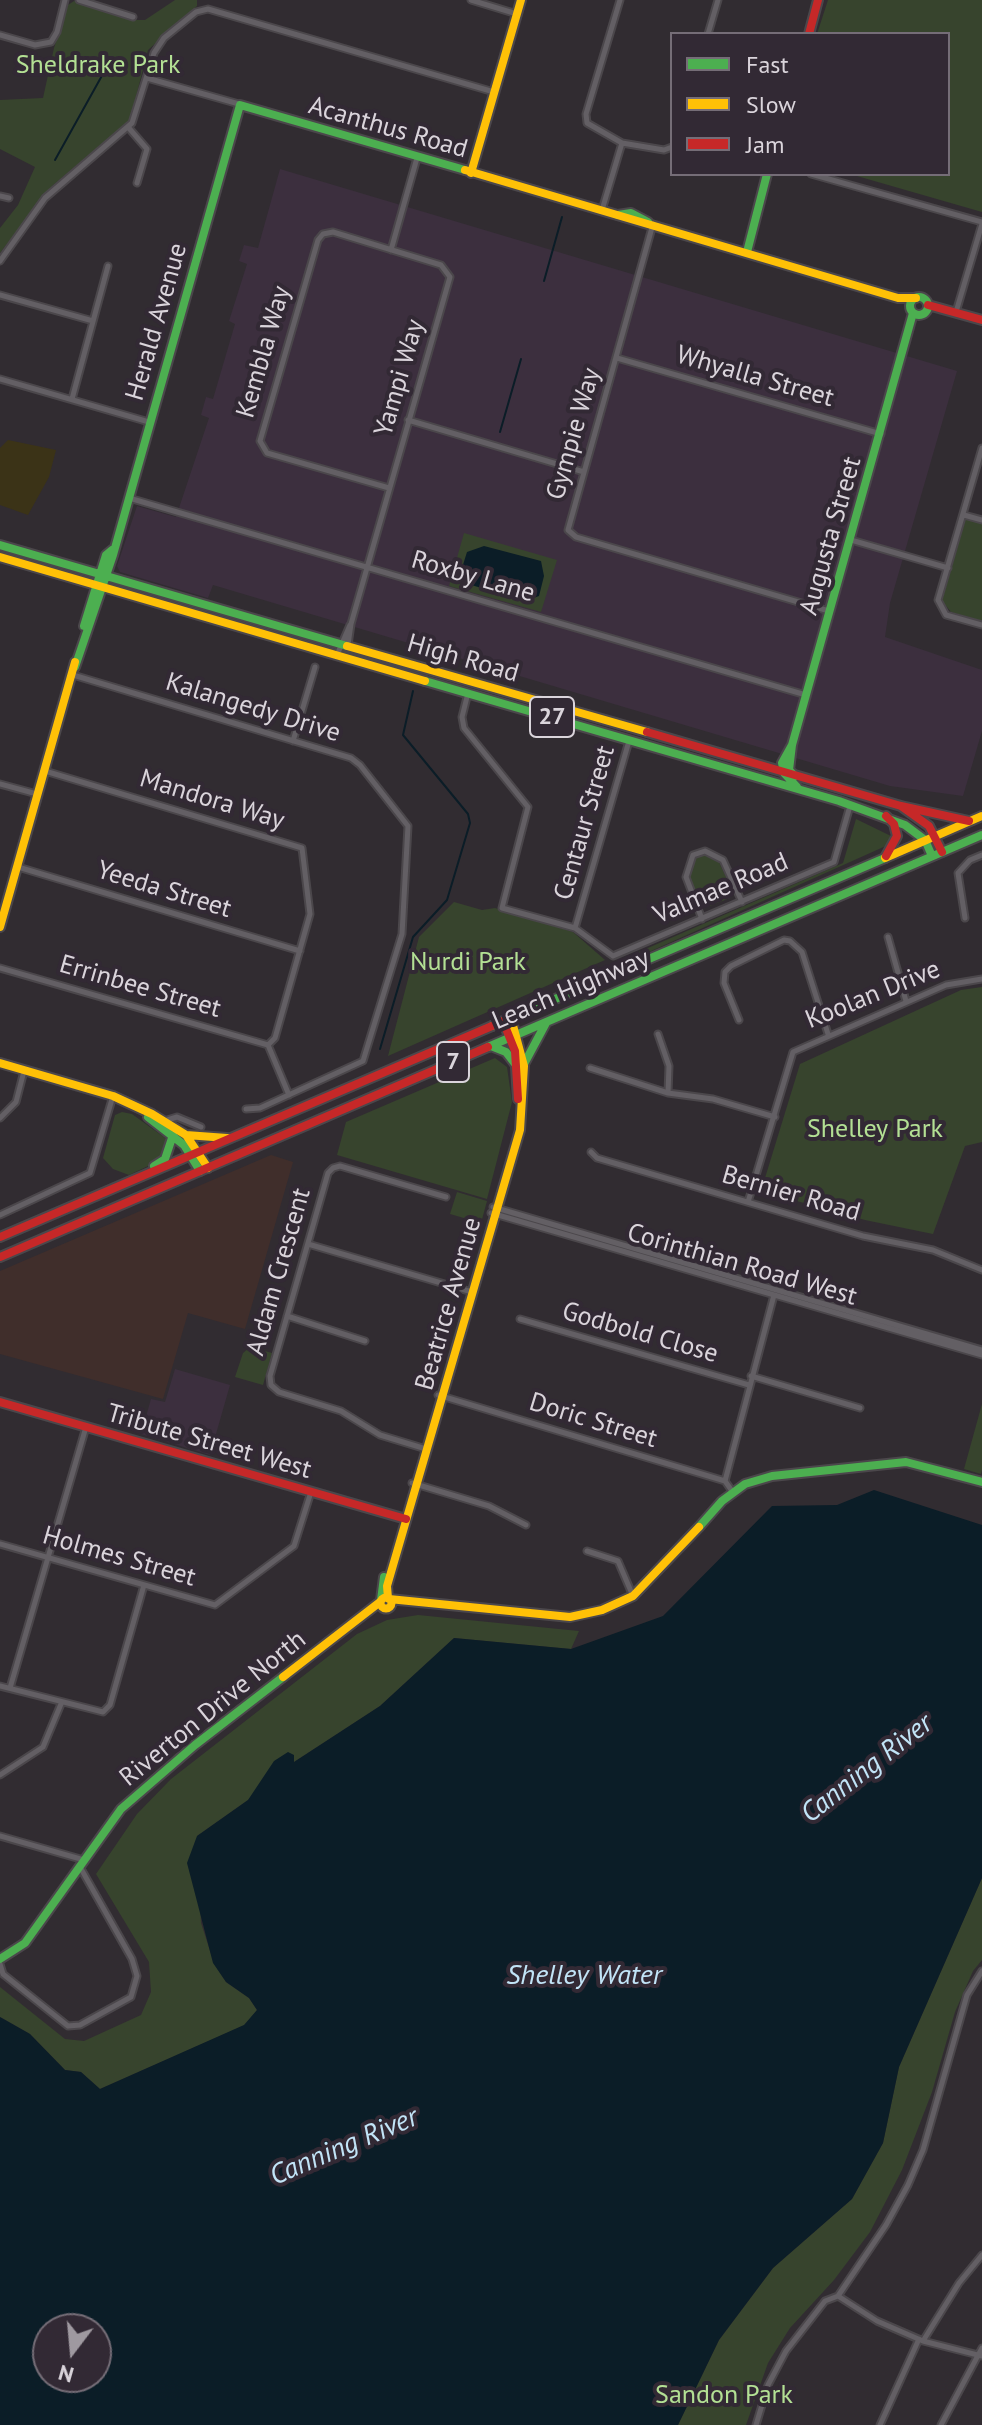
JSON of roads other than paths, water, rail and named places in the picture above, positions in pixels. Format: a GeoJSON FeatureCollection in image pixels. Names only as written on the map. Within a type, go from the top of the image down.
{"type":"FeatureCollection","features":[{"type":"Feature","properties":{"kind":"main road"},"geometry":{"type":"LineString","coordinates":[[471,173],[521,0]]}},
{"type":"Feature","properties":{"kind":"main road"},"geometry":{"type":"LineString","coordinates":[[809,32],[817,0]]}},
{"type":"Feature","properties":{"kind":"main road","name":"Acanthus Road"},"geometry":{"type":"LineString","coordinates":[[240,105],[618,215],[631,213],[651,223],[898,298],[920,311],[952,312],[982,320]]}},
{"type":"Feature","properties":{"kind":"main road","name":"Herald Avenue"},"geometry":{"type":"LineString","coordinates":[[0,927],[240,105]]}},
{"type":"Feature","properties":{"kind":"main road"},"geometry":{"type":"LineString","coordinates":[[744,251],[766,176]]}},
{"type":"Feature","properties":{"kind":"main road","name":"Acanthus Road"},"geometry":{"type":"LineString","coordinates":[[898,298],[924,298],[920,311]]}},
{"type":"Feature","properties":{"kind":"main road"},"geometry":{"type":"LineString","coordinates":[[916,298],[920,311]]}},
{"type":"Feature","properties":{"kind":"main road","name":"Augusta Street"},"geometry":{"type":"LineString","coordinates":[[783,768],[908,337],[920,311]]}},
{"type":"Feature","properties":{"kind":"main road","name":"High Road"},"geometry":{"type":"LineString","coordinates":[[0,545],[770,769],[783,768],[795,777],[901,806],[925,821],[942,852]]}},
{"type":"Feature","properties":{"kind":"main road","name":"High Road"},"geometry":{"type":"LineString","coordinates":[[1,559],[850,805],[886,816],[925,840]]}},
{"type":"Feature","properties":{"kind":"main road","name":"Augusta Street"},"geometry":{"type":"LineString","coordinates":[[792,745],[789,770],[795,777]]}},
{"type":"Feature","properties":{"kind":"main road"},"geometry":{"type":"LineString","coordinates":[[783,768],[799,790]]}},
{"type":"Feature","properties":{"kind":"main road","name":"27"},"geometry":{"type":"LineString","coordinates":[[901,806],[971,821]]}},
{"type":"Feature","properties":{"kind":"main road"},"geometry":{"type":"LineString","coordinates":[[885,857],[897,836],[894,824],[886,816]]}},
{"type":"Feature","properties":{"kind":"main road","name":"Leach Highway"},"geometry":{"type":"LineString","coordinates":[[0,1237],[982,816]]}},
{"type":"Feature","properties":{"kind":"main road","name":"Leach Highway"},"geometry":{"type":"LineString","coordinates":[[0,1257],[982,835]]}},
{"type":"Feature","properties":{"kind":"main road"},"geometry":{"type":"LineString","coordinates":[[925,840],[932,856]]}},
{"type":"Feature","properties":{"kind":"main road","name":"Beatrice Avenue"},"geometry":{"type":"LineString","coordinates":[[385,1602],[404,1518],[515,1129],[520,1065],[507,1020]]}},
{"type":"Feature","properties":{"kind":"main road"},"geometry":{"type":"LineString","coordinates":[[491,1046],[506,1052],[520,1065],[547,1022]]}},
{"type":"Feature","properties":{"kind":"main road"},"geometry":{"type":"LineString","coordinates":[[0,1066],[112,1098],[164,1121],[186,1135],[204,1170]]}},
{"type":"Feature","properties":{"kind":"main road"},"geometry":{"type":"LineString","coordinates":[[112,1098],[134,1109],[196,1153]]}},
{"type":"Feature","properties":{"kind":"main road"},"geometry":{"type":"LineString","coordinates":[[136,1179],[165,1159],[173,1135]]}},
{"type":"Feature","properties":{"kind":"main road"},"geometry":{"type":"LineString","coordinates":[[186,1135],[230,1138]]}},
{"type":"Feature","properties":{"kind":"main road","name":"Tribute Street West"},"geometry":{"type":"LineString","coordinates":[[0,1402],[404,1518]]}},
{"type":"Feature","properties":{"kind":"main road","name":"Riverton Drive North"},"geometry":{"type":"LineString","coordinates":[[0,1962],[25,1943],[121,1809],[169,1766],[385,1602],[570,1617],[602,1610],[633,1596],[656,1576],[732,1491],[772,1476],[906,1462],[920,1463],[982,1482]]}},
{"type":"Feature","properties":{"kind":"street"},"geometry":{"type":"LineString","coordinates":[[0,37],[35,45],[51,42],[57,32],[65,0]]}},
{"type":"Feature","properties":{"kind":"street"},"geometry":{"type":"LineString","coordinates":[[79,0],[133,17]]}},
{"type":"Feature","properties":{"kind":"street"},"geometry":{"type":"LineString","coordinates":[[471,0],[517,14]]}},
{"type":"Feature","properties":{"kind":"street"},"geometry":{"type":"LineString","coordinates":[[620,0],[586,114],[592,129],[622,143],[664,150],[670,148]]}},
{"type":"Feature","properties":{"kind":"street"},"geometry":{"type":"LineString","coordinates":[[709,32],[718,0]]}},
{"type":"Feature","properties":{"kind":"street"},"geometry":{"type":"LineString","coordinates":[[0,261],[45,198],[135,118],[159,44],[190,15],[208,9],[494,92]]}},
{"type":"Feature","properties":{"kind":"street","name":"Acanthus Road"},"geometry":{"type":"LineString","coordinates":[[147,78],[240,105]]}},
{"type":"Feature","properties":{"kind":"street"},"geometry":{"type":"LineString","coordinates":[[128,127],[147,149],[137,183]]}},
{"type":"Feature","properties":{"kind":"street"},"geometry":{"type":"LineString","coordinates":[[602,210],[622,143]]}},
{"type":"Feature","properties":{"kind":"street"},"geometry":{"type":"LineString","coordinates":[[391,250],[417,158]]}},
{"type":"Feature","properties":{"kind":"street"},"geometry":{"type":"LineString","coordinates":[[818,176],[982,223],[952,312]]}},
{"type":"Feature","properties":{"kind":"street"},"geometry":{"type":"LineString","coordinates":[[0,196],[9,198]]}},
{"type":"Feature","properties":{"kind":"street","name":"Gympie Way"},"geometry":{"type":"LineString","coordinates":[[651,223],[617,358],[568,530],[576,537],[830,611]]}},
{"type":"Feature","properties":{"kind":"street","name":"Yampi Way"},"geometry":{"type":"LineString","coordinates":[[323,234],[333,232],[441,265],[450,277],[341,656]]}},
{"type":"Feature","properties":{"kind":"street","name":"Kembla Way"},"geometry":{"type":"LineString","coordinates":[[323,234],[318,240],[260,441],[267,453],[389,488]]}},
{"type":"Feature","properties":{"kind":"street"},"geometry":{"type":"LineString","coordinates":[[72,399],[108,266]]}},
{"type":"Feature","properties":{"kind":"street"},"geometry":{"type":"LineString","coordinates":[[0,295],[93,321]]}},
{"type":"Feature","properties":{"kind":"street","name":"Whyalla Street"},"geometry":{"type":"LineString","coordinates":[[617,358],[882,434]]}},
{"type":"Feature","properties":{"kind":"street"},"geometry":{"type":"LineString","coordinates":[[0,379],[149,422]]}},
{"type":"Feature","properties":{"kind":"street"},"geometry":{"type":"LineString","coordinates":[[408,420],[584,472]]}},
{"type":"Feature","properties":{"kind":"street"},"geometry":{"type":"LineString","coordinates":[[982,448],[938,600],[939,609],[946,615],[982,625]]}},
{"type":"Feature","properties":{"kind":"street","name":"Roxby Lane"},"geometry":{"type":"LineString","coordinates":[[128,497],[806,695]]}},
{"type":"Feature","properties":{"kind":"street"},"geometry":{"type":"LineString","coordinates":[[964,514],[982,520]]}},
{"type":"Feature","properties":{"kind":"street"},"geometry":{"type":"LineString","coordinates":[[851,540],[948,568]]}},
{"type":"Feature","properties":{"kind":"street"},"geometry":{"type":"LineString","coordinates":[[293,741],[315,667]]}},
{"type":"Feature","properties":{"kind":"street","name":"Kalangedy Drive"},"geometry":{"type":"LineString","coordinates":[[74,671],[356,761],[404,819],[409,835],[402,934],[367,1054],[357,1066],[260,1108],[246,1109]]}},
{"type":"Feature","properties":{"kind":"street"},"geometry":{"type":"LineString","coordinates":[[468,693],[462,717],[464,728],[528,807],[502,908],[575,928]]}},
{"type":"Feature","properties":{"kind":"street","name":"Centaur Street"},"geometry":{"type":"LineString","coordinates":[[575,928],[633,729]]}},
{"type":"Feature","properties":{"kind":"street","name":"Mandora Way"},"geometry":{"type":"LineString","coordinates":[[45,771],[302,848],[310,914],[275,1038],[268,1045]]}},
{"type":"Feature","properties":{"kind":"street"},"geometry":{"type":"LineString","coordinates":[[0,784],[38,794]]}},
{"type":"Feature","properties":{"kind":"street","name":"Valmae Road"},"geometry":{"type":"LineString","coordinates":[[575,928],[613,956],[836,860],[850,805]]}},
{"type":"Feature","properties":{"kind":"street"},"geometry":{"type":"LineString","coordinates":[[702,919],[686,877],[693,855],[705,851],[723,860],[742,902]]}},
{"type":"Feature","properties":{"kind":"street"},"geometry":{"type":"LineString","coordinates":[[965,918],[958,873],[970,860],[982,855]]}},
{"type":"Feature","properties":{"kind":"street","name":"Yeeda Street"},"geometry":{"type":"LineString","coordinates":[[17,867],[300,951]]}},
{"type":"Feature","properties":{"kind":"street"},"geometry":{"type":"LineString","coordinates":[[888,937],[906,1001]]}},
{"type":"Feature","properties":{"kind":"street"},"geometry":{"type":"LineString","coordinates":[[739,1020],[724,983],[725,972],[731,966],[784,940],[790,941],[802,952],[828,1034]]}},
{"type":"Feature","properties":{"kind":"street","name":"Errinbee Street"},"geometry":{"type":"LineString","coordinates":[[0,968],[268,1045]]}},
{"type":"Feature","properties":{"kind":"street","name":"Koolan Drive"},"geometry":{"type":"LineString","coordinates":[[748,1202],[793,1052],[828,1034],[946,985],[982,979]]}},
{"type":"Feature","properties":{"kind":"street"},"geometry":{"type":"LineString","coordinates":[[658,1034],[669,1066],[668,1093]]}},
{"type":"Feature","properties":{"kind":"street"},"geometry":{"type":"LineString","coordinates":[[268,1045],[289,1095]]}},
{"type":"Feature","properties":{"kind":"street"},"geometry":{"type":"LineString","coordinates":[[590,1068],[668,1093],[713,1099],[775,1117]]}},
{"type":"Feature","properties":{"kind":"street"},"geometry":{"type":"LineString","coordinates":[[0,1118],[16,1102],[24,1073]]}},
{"type":"Feature","properties":{"kind":"street"},"geometry":{"type":"LineString","coordinates":[[0,1215],[90,1173],[112,1098]]}},
{"type":"Feature","properties":{"kind":"street"},"geometry":{"type":"LineString","coordinates":[[164,1121],[177,1117],[201,1127]]}},
{"type":"Feature","properties":{"kind":"street","name":"Bernier Road"},"geometry":{"type":"LineString","coordinates":[[591,1152],[597,1158],[863,1236],[933,1250],[982,1270]]}},
{"type":"Feature","properties":{"kind":"street","name":"Aldam Crescent"},"geometry":{"type":"LineString","coordinates":[[424,1448],[380,1435],[349,1414],[279,1392],[271,1385],[287,1316],[328,1173],[340,1166],[446,1197]]}},
{"type":"Feature","properties":{"kind":"street","name":"Corinthian Road West"},"geometry":{"type":"LineString","coordinates":[[494,1211],[982,1353]]}},
{"type":"Feature","properties":{"kind":"street"},"geometry":{"type":"LineString","coordinates":[[308,1244],[471,1291]]}},
{"type":"Feature","properties":{"kind":"street"},"geometry":{"type":"LineString","coordinates":[[732,1491],[725,1481],[775,1293]]}},
{"type":"Feature","properties":{"kind":"street"},"geometry":{"type":"LineString","coordinates":[[287,1316],[365,1341]]}},
{"type":"Feature","properties":{"kind":"street","name":"Godbold Close"},"geometry":{"type":"LineString","coordinates":[[520,1319],[749,1385]]}},
{"type":"Feature","properties":{"kind":"street"},"geometry":{"type":"LineString","coordinates":[[751,1376],[860,1408]]}},
{"type":"Feature","properties":{"kind":"street","name":"Doric Street"},"geometry":{"type":"LineString","coordinates":[[440,1396],[725,1481]]}},
{"type":"Feature","properties":{"kind":"street"},"geometry":{"type":"LineString","coordinates":[[10,1688],[86,1427]]}},
{"type":"Feature","properties":{"kind":"street"},"geometry":{"type":"LineString","coordinates":[[414,1484],[489,1506],[526,1525]]}},
{"type":"Feature","properties":{"kind":"street","name":"Holmes Street"},"geometry":{"type":"LineString","coordinates":[[0,1544],[218,1604],[294,1546],[311,1492]]}},
{"type":"Feature","properties":{"kind":"street"},"geometry":{"type":"LineString","coordinates":[[587,1551],[618,1561],[633,1596]]}},
{"type":"Feature","properties":{"kind":"street"},"geometry":{"type":"LineString","coordinates":[[0,1686],[61,1704],[103,1712],[110,1705],[144,1585]]}},
{"type":"Feature","properties":{"kind":"street"},"geometry":{"type":"LineString","coordinates":[[0,1775],[43,1747],[61,1704]]}},
{"type":"Feature","properties":{"kind":"street"},"geometry":{"type":"LineString","coordinates":[[0,1836],[83,1864],[132,1959],[137,1976],[131,1997],[80,2025],[68,2026],[3,1974],[0,1962]]}},
{"type":"Feature","properties":{"kind":"street"},"geometry":{"type":"LineString","coordinates":[[756,2425],[768,2385],[792,2342],[825,2301],[838,2296],[886,2225],[908,2185],[923,2150],[967,1995],[982,1971]]}},
{"type":"Feature","properties":{"kind":"street"},"geometry":{"type":"LineString","coordinates":[[880,2425],[921,2340],[982,2255]]}},
{"type":"Feature","properties":{"kind":"street"},"geometry":{"type":"LineString","coordinates":[[838,2296],[869,2317],[921,2340],[980,2356]]}},
{"type":"Feature","properties":{"kind":"street"},"geometry":{"type":"LineString","coordinates":[[941,2425],[982,2348]]}},
{"type":"Feature","properties":{"kind":"water"},"geometry":{"type":"Polygon","coordinates":[[[484,546],[541,561],[544,576],[539,596],[525,601],[468,584],[462,578],[467,552],[484,546]]]}},
{"type":"Feature","properties":{"kind":"water","name":"Shelley Water"},"geometry":{"type":"Polygon","coordinates":[[[874,1490],[982,1525],[982,1878],[899,2067],[883,2143],[852,2199],[773,2268],[719,2340],[678,2425],[0,2425],[0,2017],[30,2034],[65,2070],[81,2072],[100,2089],[244,2025],[257,2010],[249,1998],[226,1982],[213,1963],[187,1863],[197,1836],[248,1800],[274,1761],[288,1752],[294,1755],[294,1762],[380,1706],[454,1638],[571,1649],[663,1616],[772,1506],[837,1505],[874,1490]]]}},
{"type":"Feature","properties":{"kind":"waterway"},"geometry":{"type":"LineString","coordinates":[[55,160],[104,72]]}},
{"type":"Feature","properties":{"kind":"waterway"},"geometry":{"type":"LineString","coordinates":[[544,281],[562,217]]}},
{"type":"Feature","properties":{"kind":"waterway"},"geometry":{"type":"LineString","coordinates":[[500,432],[521,359]]}},
{"type":"Feature","properties":{"kind":"waterway"},"geometry":{"type":"LineString","coordinates":[[380,1049],[413,937],[447,900],[470,823],[468,814],[403,735],[413,691]]}},
{"type":"Feature","properties":{"kind":"park label","name":"Sheldrake Park"},"geometry":{"type":"Point","coordinates":[98,66]}},
{"type":"Feature","properties":{"kind":"park label","name":"Nurdi Park"},"geometry":{"type":"Point","coordinates":[468,963]}},
{"type":"Feature","properties":{"kind":"park label","name":"Shelley Park"},"geometry":{"type":"Point","coordinates":[875,1130]}},
{"type":"Feature","properties":{"kind":"park label","name":"Sandon Park"},"geometry":{"type":"Point","coordinates":[724,2396]}},
{"type":"Feature","properties":{"kind":"water label","name":"Canning River"},"geometry":{"type":"Point","coordinates":[867,1769]}},
{"type":"Feature","properties":{"kind":"water label","name":"Canning River"},"geometry":{"type":"Point","coordinates":[344,2147]}}]}
